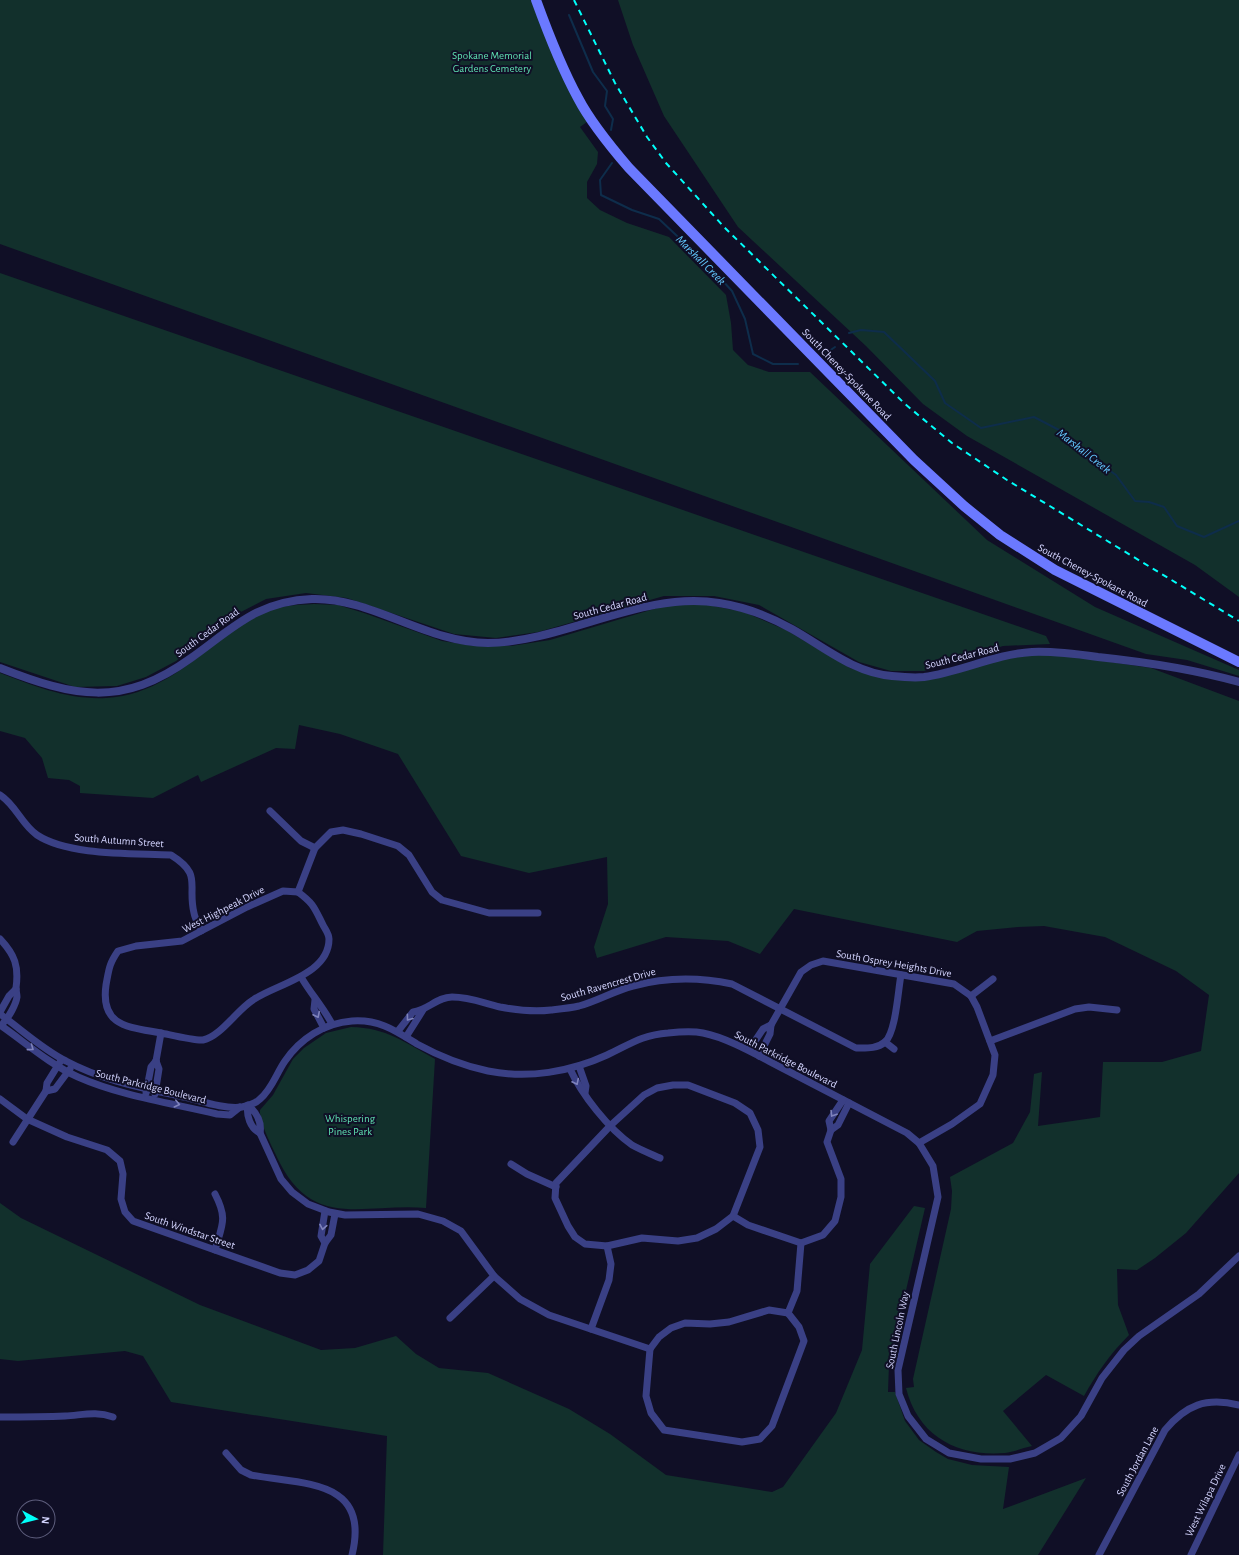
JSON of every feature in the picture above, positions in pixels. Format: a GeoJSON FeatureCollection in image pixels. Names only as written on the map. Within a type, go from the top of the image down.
{"type":"FeatureCollection","features":[{"type":"Feature","properties":{"kind":"main road","name":"South Cheney-Spokane Road"},"geometry":{"type":"LineString","coordinates":[[536,0],[562,66],[578,100],[608,144],[634,173],[932,478],[994,530],[1028,555],[1239,662]]}},
{"type":"Feature","properties":{"kind":"street","name":"South Cedar Road"},"geometry":{"type":"LineString","coordinates":[[0,668],[38,683],[71,692],[107,693],[136,687],[162,676],[190,659],[226,630],[254,612],[284,602],[313,599],[339,602],[455,639],[487,643],[524,640],[560,632],[639,609],[679,601],[716,602],[756,611],[791,628],[858,668],[888,676],[923,677],[1009,655],[1032,652],[1059,652],[1133,660],[1205,673],[1239,682]]}},
{"type":"Feature","properties":{"kind":"street","name":"South Autumn Street"},"geometry":{"type":"LineString","coordinates":[[0,795],[7,799],[24,824],[37,835],[52,843],[89,850],[171,855],[182,862],[190,872],[193,882],[194,913],[201,931]]}},
{"type":"Feature","properties":{"kind":"street"},"geometry":{"type":"LineString","coordinates":[[270,811],[301,841],[315,848]]}},
{"type":"Feature","properties":{"kind":"street"},"geometry":{"type":"LineString","coordinates":[[298,892],[315,848],[331,832],[343,830],[398,846],[409,855],[432,892],[442,900],[488,913],[538,913]]}},
{"type":"Feature","properties":{"kind":"street","name":"West Highpeak Drive"},"geometry":{"type":"LineString","coordinates":[[283,891],[298,892],[312,903],[329,937],[327,952],[319,962],[301,977],[253,1000],[236,1013],[218,1033],[203,1040],[124,1026],[114,1020],[107,1011],[104,997],[110,964],[118,951],[136,946],[182,941],[283,891]]}},
{"type":"Feature","properties":{"kind":"street"},"geometry":{"type":"LineString","coordinates":[[0,939],[9,948],[16,961],[18,979],[16,989],[17,998],[7,1019],[0,1025]]}},
{"type":"Feature","properties":{"kind":"street","name":"South Osprey Heights Drive"},"geometry":{"type":"LineString","coordinates":[[759,1056],[770,1034],[771,1025],[801,972],[810,965],[823,961],[954,984],[971,996]]}},
{"type":"Feature","properties":{"kind":"street"},"geometry":{"type":"LineString","coordinates":[[894,1049],[885,1042],[891,1034],[901,975]]}},
{"type":"Feature","properties":{"kind":"street"},"geometry":{"type":"LineString","coordinates":[[301,977],[315,1000],[322,1005],[332,1024]]}},
{"type":"Feature","properties":{"kind":"street","name":"South Ravencrest Drive"},"geometry":{"type":"LineString","coordinates":[[406,1037],[423,1010],[437,1000],[450,997],[469,998],[499,1007],[520,1010],[550,1011],[578,1006],[632,986],[664,979],[690,978],[732,984],[856,1048],[870,1049],[885,1042]]}},
{"type":"Feature","properties":{"kind":"street"},"geometry":{"type":"LineString","coordinates":[[920,1143],[952,1124],[980,1104],[993,1074],[995,1055],[977,1007],[971,996],[994,979]]}},
{"type":"Feature","properties":{"kind":"street"},"geometry":{"type":"LineString","coordinates":[[0,1013],[9,996],[16,989]]}},
{"type":"Feature","properties":{"kind":"street"},"geometry":{"type":"LineString","coordinates":[[315,1000],[314,1009],[324,1028]]}},
{"type":"Feature","properties":{"kind":"street"},"geometry":{"type":"LineString","coordinates":[[990,1041],[1080,1008],[1117,1010]]}},
{"type":"Feature","properties":{"kind":"street","name":"South Ravencrest Drive"},"geometry":{"type":"LineString","coordinates":[[398,1032],[413,1012],[423,1010]]}},
{"type":"Feature","properties":{"kind":"street","name":"South Parkridge Boulevard"},"geometry":{"type":"LineString","coordinates":[[0,1013],[34,1041],[62,1059],[102,1077],[218,1105],[240,1107],[260,1100],[271,1086],[285,1061],[299,1045],[315,1032],[332,1024],[354,1021],[371,1022],[398,1032],[454,1061],[488,1071],[523,1075],[570,1069],[608,1055],[636,1039],[667,1033],[703,1032],[749,1050],[846,1101]]}},
{"type":"Feature","properties":{"kind":"street","name":"South Parkridge Boulevard"},"geometry":{"type":"LineString","coordinates":[[0,1025],[29,1048],[58,1066],[98,1085],[154,1100],[217,1114],[230,1114],[240,1107]]}},
{"type":"Feature","properties":{"kind":"street","name":"South Osprey Heights Drive"},"geometry":{"type":"LineString","coordinates":[[749,1050],[763,1029],[771,1025]]}},
{"type":"Feature","properties":{"kind":"street"},"geometry":{"type":"LineString","coordinates":[[154,1100],[158,1069],[156,1061],[161,1033]]}},
{"type":"Feature","properties":{"kind":"street"},"geometry":{"type":"LineString","coordinates":[[12,1142],[46,1091],[47,1084],[62,1059]]}},
{"type":"Feature","properties":{"kind":"street"},"geometry":{"type":"LineString","coordinates":[[145,1097],[150,1067],[156,1061]]}},
{"type":"Feature","properties":{"kind":"street"},"geometry":{"type":"LineString","coordinates":[[46,1091],[55,1089],[73,1064]]}},
{"type":"Feature","properties":{"kind":"street"},"geometry":{"type":"LineString","coordinates":[[579,1066],[586,1086],[585,1093]]}},
{"type":"Feature","properties":{"kind":"street"},"geometry":{"type":"LineString","coordinates":[[570,1069],[579,1088],[585,1093],[611,1126],[631,1144],[660,1158]]}},
{"type":"Feature","properties":{"kind":"street"},"geometry":{"type":"LineString","coordinates":[[673,1085],[688,1085],[735,1103],[750,1113],[758,1130],[760,1147],[733,1216],[716,1229],[696,1238],[678,1241],[642,1238],[606,1246],[585,1244],[575,1237],[568,1226],[555,1198],[556,1183],[611,1126],[644,1095],[657,1088],[673,1085]]}},
{"type":"Feature","properties":{"kind":"street","name":"South Windstar Street"},"geometry":{"type":"LineString","coordinates":[[0,1099],[27,1119],[67,1137],[107,1150],[120,1161],[123,1174],[121,1198],[125,1212],[133,1221],[280,1273],[295,1275],[308,1270],[319,1261],[325,1243],[331,1235],[335,1214]]}},
{"type":"Feature","properties":{"kind":"street"},"geometry":{"type":"LineString","coordinates":[[733,1216],[748,1225],[801,1243],[823,1235],[835,1221],[841,1197],[841,1179],[827,1142],[831,1130],[838,1125],[846,1101]]}},
{"type":"Feature","properties":{"kind":"street","name":"South Lincoln Way"},"geometry":{"type":"LineString","coordinates":[[846,1101],[907,1133],[920,1143],[933,1166],[938,1197],[898,1370],[899,1394],[908,1416],[926,1440],[949,1453],[981,1459],[1010,1459],[1035,1454],[1061,1438],[1081,1416],[1102,1378],[1124,1350],[1139,1336],[1199,1294],[1239,1256]]}},
{"type":"Feature","properties":{"kind":"street"},"geometry":{"type":"LineString","coordinates":[[248,1105],[256,1112],[261,1126],[260,1133],[281,1179],[292,1192],[308,1204],[325,1211],[345,1216],[418,1214],[443,1221],[461,1231],[494,1276],[520,1299],[549,1315],[650,1349]]}},
{"type":"Feature","properties":{"kind":"street"},"geometry":{"type":"LineString","coordinates":[[511,1164],[527,1174],[556,1186]]}},
{"type":"Feature","properties":{"kind":"street"},"geometry":{"type":"LineString","coordinates":[[215,1194],[222,1209],[224,1219],[215,1250]]}},
{"type":"Feature","properties":{"kind":"street"},"geometry":{"type":"LineString","coordinates":[[325,1211],[321,1236],[325,1243]]}},
{"type":"Feature","properties":{"kind":"street"},"geometry":{"type":"LineString","coordinates":[[788,1313],[797,1291],[800,1274],[801,1243]]}},
{"type":"Feature","properties":{"kind":"street"},"geometry":{"type":"LineString","coordinates":[[591,1329],[609,1280],[611,1264],[606,1246]]}},
{"type":"Feature","properties":{"kind":"street"},"geometry":{"type":"LineString","coordinates":[[450,1318],[494,1276]]}},
{"type":"Feature","properties":{"kind":"street"},"geometry":{"type":"LineString","coordinates":[[769,1310],[788,1313],[799,1327],[804,1342],[772,1426],[760,1439],[742,1442],[664,1430],[651,1413],[646,1396],[650,1349],[659,1337],[671,1328],[685,1323],[710,1324],[729,1322],[769,1310]]}},
{"type":"Feature","properties":{"kind":"street","name":"South Jordan Lane"},"geometry":{"type":"LineString","coordinates":[[1099,1555],[1165,1430],[1176,1417],[1189,1408],[1209,1402],[1228,1402],[1239,1405]]}},
{"type":"Feature","properties":{"kind":"street"},"geometry":{"type":"LineString","coordinates":[[0,1417],[67,1416],[103,1413],[113,1417]]}},
{"type":"Feature","properties":{"kind":"street"},"geometry":{"type":"LineString","coordinates":[[226,1453],[233,1463],[241,1470],[251,1475],[323,1487],[338,1494],[348,1505],[355,1521],[356,1541],[352,1555]]}},
{"type":"Feature","properties":{"kind":"street","name":"West Wilapa Drive"},"geometry":{"type":"LineString","coordinates":[[1191,1555],[1239,1456]]}},
{"type":"Feature","properties":{"kind":"green space","name":"Spokane Memorial Gardens Cemetery"},"geometry":{"type":"Polygon","coordinates":[[[0,0],[536,0],[591,119],[580,127],[598,152],[597,164],[587,182],[587,198],[600,210],[627,223],[669,237],[726,295],[731,323],[733,350],[748,365],[769,372],[810,372],[987,540],[1095,607],[1239,670],[1239,676],[1187,660],[1146,654],[0,244],[0,0]]]}},
{"type":"Feature","properties":{"kind":"green space"},"geometry":{"type":"Polygon","coordinates":[[[618,0],[1239,0],[1239,597],[1195,565],[967,436],[923,404],[866,346],[738,227],[664,116],[633,45],[618,0]]]}},
{"type":"Feature","properties":{"kind":"green space"},"geometry":{"type":"Polygon","coordinates":[[[0,273],[1046,636],[1050,644],[1003,646],[924,671],[891,671],[859,662],[759,605],[714,596],[664,596],[538,632],[496,638],[454,634],[347,598],[306,593],[266,599],[235,615],[176,661],[146,677],[117,686],[75,687],[0,662],[0,273]]]}},
{"type":"Feature","properties":{"kind":"green space"},"geometry":{"type":"Polygon","coordinates":[[[703,604],[744,612],[786,630],[850,668],[887,679],[923,680],[1007,658],[1031,654],[1069,656],[1151,668],[1239,701],[1239,1173],[1186,1233],[1155,1258],[1137,1270],[1117,1269],[1118,1305],[1129,1335],[1104,1364],[1084,1396],[1046,1375],[1003,1411],[1032,1446],[1005,1453],[987,1453],[956,1447],[942,1440],[930,1431],[920,1419],[912,1405],[906,1388],[914,1387],[913,1379],[951,1209],[952,1191],[950,1177],[1013,1143],[1030,1112],[1034,1074],[1042,1072],[1038,1126],[1100,1117],[1103,1062],[1162,1062],[1201,1051],[1209,995],[1176,971],[1105,937],[1044,926],[977,931],[957,942],[794,909],[760,954],[728,941],[666,937],[597,958],[594,947],[608,904],[607,857],[529,873],[461,856],[398,754],[340,734],[299,725],[295,749],[276,748],[201,782],[198,775],[153,798],[80,793],[80,786],[69,780],[48,778],[42,758],[25,738],[0,731],[0,673],[38,687],[78,697],[106,698],[122,696],[153,686],[181,670],[238,626],[257,614],[292,605],[338,605],[442,641],[475,646],[511,646],[550,640],[664,606],[703,604]]]}},
{"type":"Feature","properties":{"kind":"green space","name":"Whispering Pines Park"},"geometry":{"type":"Polygon","coordinates":[[[351,1027],[364,1028],[385,1033],[435,1059],[426,1208],[402,1207],[358,1209],[339,1208],[321,1204],[304,1194],[289,1178],[265,1132],[261,1120],[260,1110],[273,1095],[293,1059],[304,1048],[326,1033],[351,1027]]]}},
{"type":"Feature","properties":{"kind":"green space"},"geometry":{"type":"Polygon","coordinates":[[[0,1203],[21,1218],[200,1305],[321,1350],[355,1348],[396,1336],[416,1354],[439,1368],[488,1373],[569,1409],[610,1434],[666,1475],[772,1492],[783,1487],[836,1413],[862,1350],[870,1264],[914,1206],[925,1208],[889,1364],[888,1392],[895,1392],[905,1421],[919,1440],[948,1459],[972,1465],[1009,1467],[1003,1509],[1086,1478],[1038,1555],[383,1555],[387,1436],[171,1402],[143,1356],[125,1351],[18,1361],[0,1359],[0,1203]]]}},
{"type":"Feature","properties":{"kind":"waterway","name":"Marshall Creek"},"geometry":{"type":"LineString","coordinates":[[569,15],[593,72],[607,91],[605,106],[613,119],[611,130]]}},
{"type":"Feature","properties":{"kind":"waterway","name":"Marshall Creek"},"geometry":{"type":"LineString","coordinates":[[612,163],[600,180],[601,195],[632,210],[659,219],[711,268],[732,291],[745,319],[753,354],[773,364],[798,364]]}},
{"type":"Feature","properties":{"kind":"waterway","name":"Marshall Creek"},"geometry":{"type":"LineString","coordinates":[[849,333],[861,330],[884,332],[935,381],[945,403],[981,428],[1034,417],[1061,431],[1088,455],[1116,475],[1135,501],[1149,502],[1164,507],[1177,526],[1204,537],[1239,521]]}},
{"type":"Feature","properties":{"kind":"waterway","name":"Marshall Creek"},"geometry":{"type":"LineString","coordinates":[[825,354],[835,347]]}},
{"type":"Feature","properties":{"kind":"railway"},"geometry":{"type":"LineString","coordinates":[[574,0],[615,83],[647,137],[666,163],[724,227],[905,404],[952,443],[1007,480],[1239,621]]}}]}
